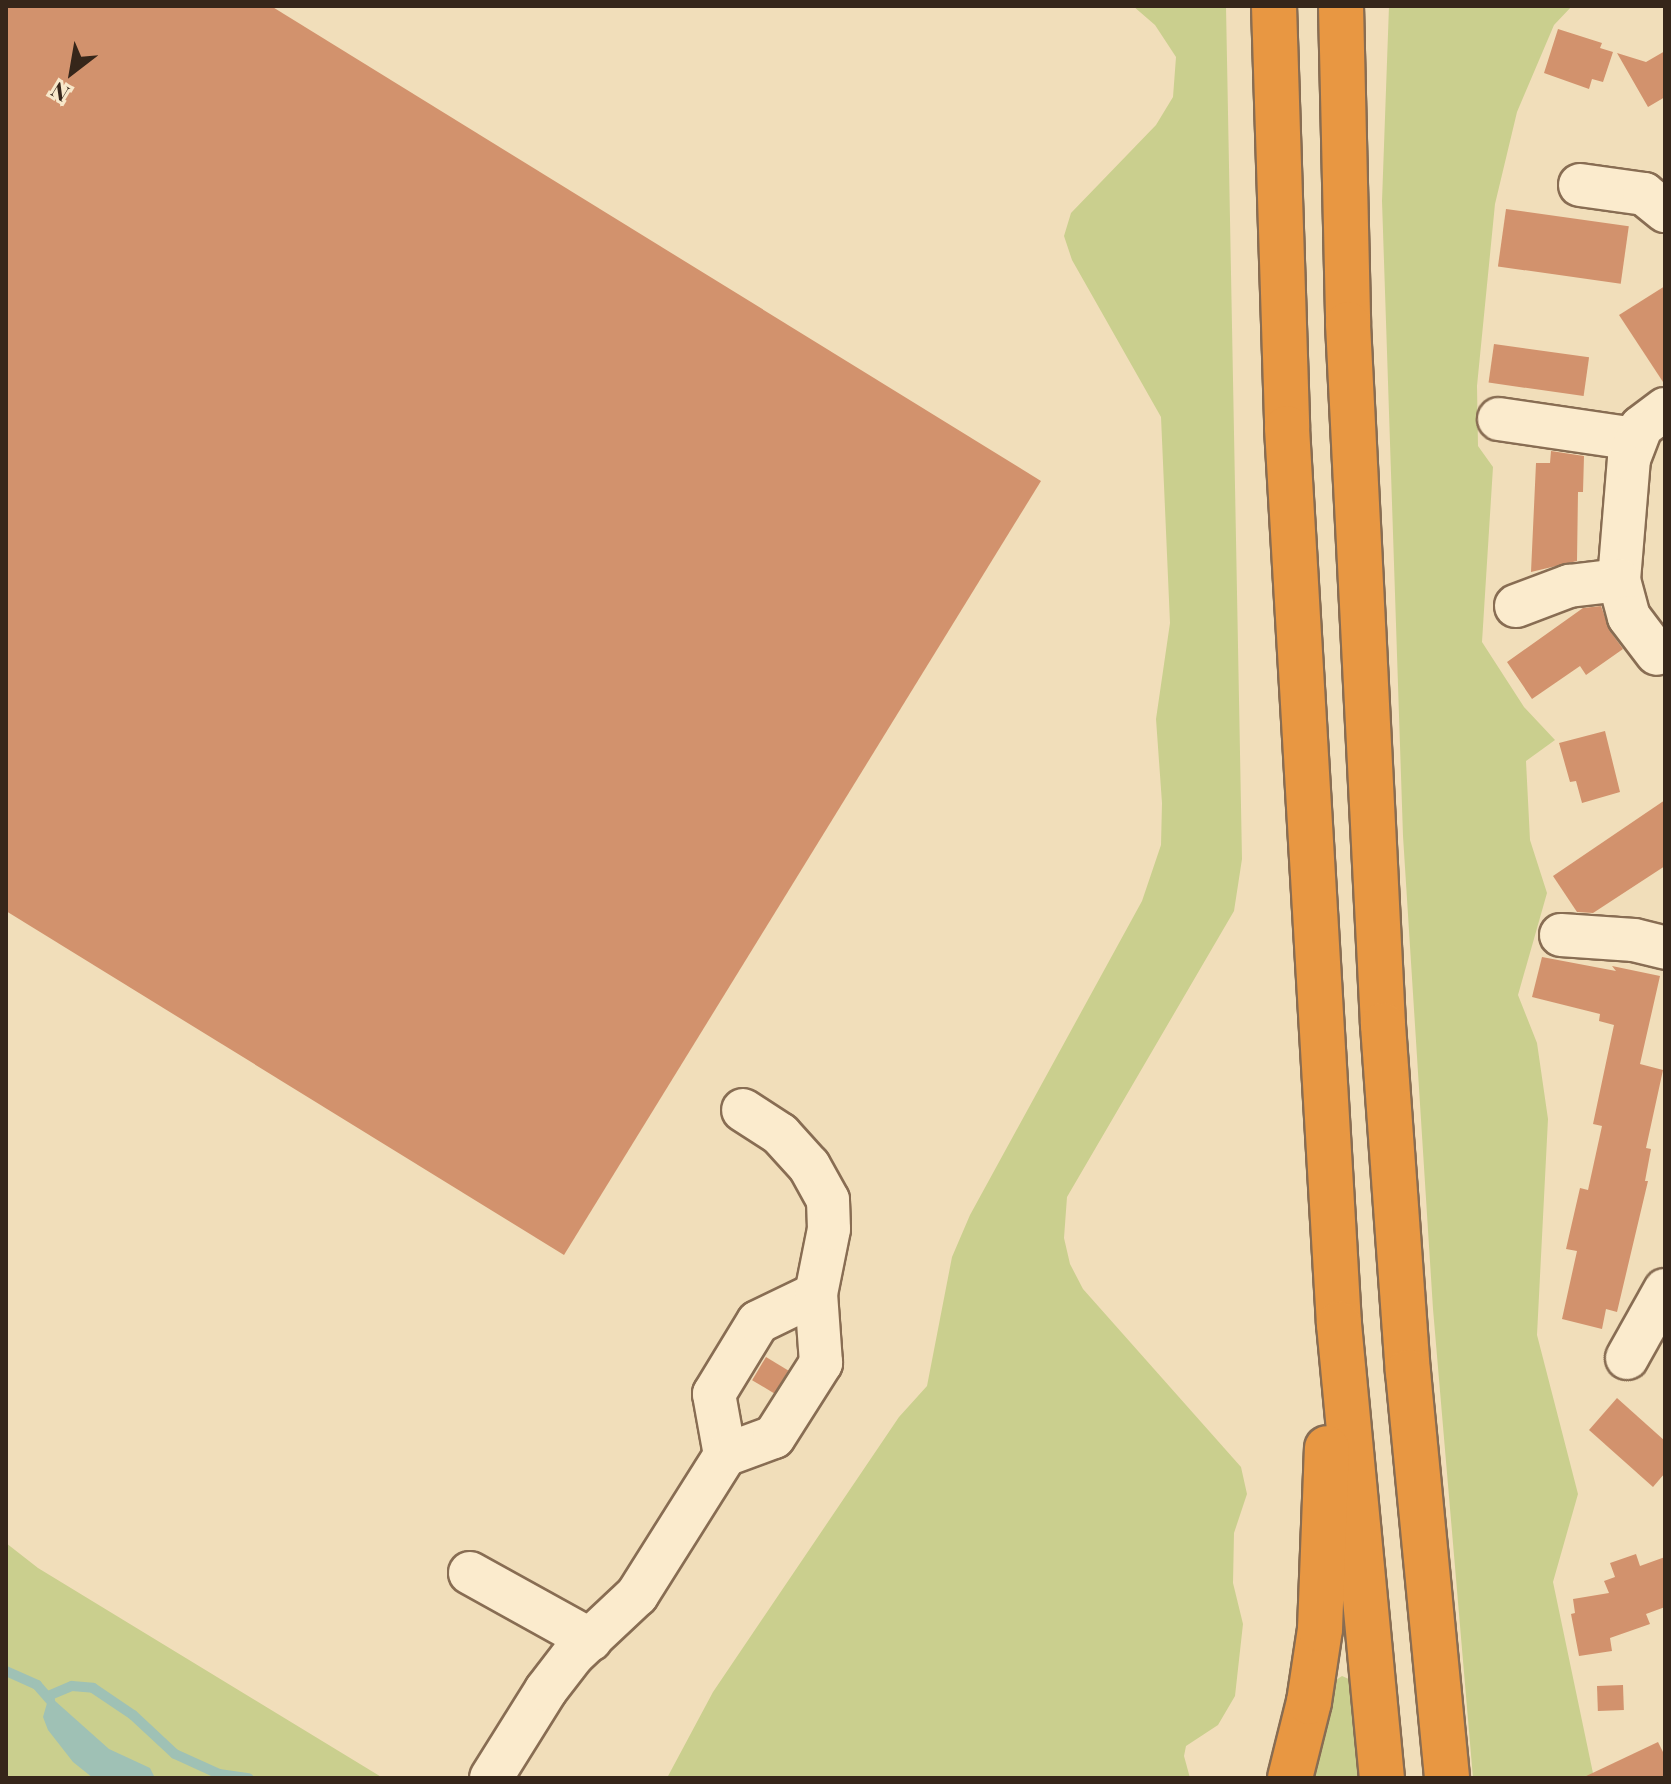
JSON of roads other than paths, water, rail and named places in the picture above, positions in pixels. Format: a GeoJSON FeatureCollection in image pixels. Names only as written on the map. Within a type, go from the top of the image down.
{"type":"FeatureCollection","features":[{"type":"Feature","properties":{"kind":"highway"},"geometry":{"type":"LineString","coordinates":[[1274,6],[1287,428],[1339,1324],[1382,1778]]}},
{"type":"Feature","properties":{"kind":"highway"},"geometry":{"type":"LineString","coordinates":[[1341,6],[1348,324],[1383,1025],[1408,1372],[1447,1778]]}},
{"type":"Feature","properties":{"kind":"highway"},"geometry":{"type":"LineString","coordinates":[[1290,1778],[1309,1702],[1320,1629],[1328,1416],[1339,1324]]}},
{"type":"Feature","properties":{"kind":"street"},"geometry":{"type":"LineString","coordinates":[[1580,185],[1644,194],[1665,211]]}},
{"type":"Feature","properties":{"kind":"street"},"geometry":{"type":"LineString","coordinates":[[1657,654],[1629,617],[1619,580],[1629,459],[1641,427],[1665,409]]}},
{"type":"Feature","properties":{"kind":"street"},"geometry":{"type":"LineString","coordinates":[[1499,419],[1635,439]]}},
{"type":"Feature","properties":{"kind":"street"},"geometry":{"type":"LineString","coordinates":[[1516,606],[1569,586],[1619,580]]}},
{"type":"Feature","properties":{"kind":"street"},"geometry":{"type":"LineString","coordinates":[[1561,935],[1634,940],[1665,948]]}},
{"type":"Feature","properties":{"kind":"street"},"geometry":{"type":"LineString","coordinates":[[491,1778],[546,1690],[573,1655],[637,1595],[725,1455],[774,1437],[821,1363],[816,1294],[829,1229],[828,1200],[809,1166],[780,1134],[743,1110]]}},
{"type":"Feature","properties":{"kind":"street"},"geometry":{"type":"LineString","coordinates":[[1627,1358],[1665,1290]]}},
{"type":"Feature","properties":{"kind":"street"},"geometry":{"type":"LineString","coordinates":[[725,1455],[714,1394],[758,1322],[816,1294]]}},
{"type":"Feature","properties":{"kind":"street"},"geometry":{"type":"LineString","coordinates":[[470,1573],[591,1640]]}},
{"type":"Feature","properties":{"kind":"water"},"geometry":{"type":"Polygon","coordinates":[[[54,1700],[109,1749],[150,1768],[155,1778],[93,1778],[73,1762],[48,1730],[43,1717],[47,1703],[54,1700]]]}},
{"type":"Feature","properties":{"kind":"waterway"},"geometry":{"type":"LineString","coordinates":[[6,1671],[37,1685],[50,1700]]}},
{"type":"Feature","properties":{"kind":"waterway"},"geometry":{"type":"LineString","coordinates":[[48,1696],[72,1686],[93,1688],[133,1715],[175,1754],[219,1774],[249,1778]]}}]}
